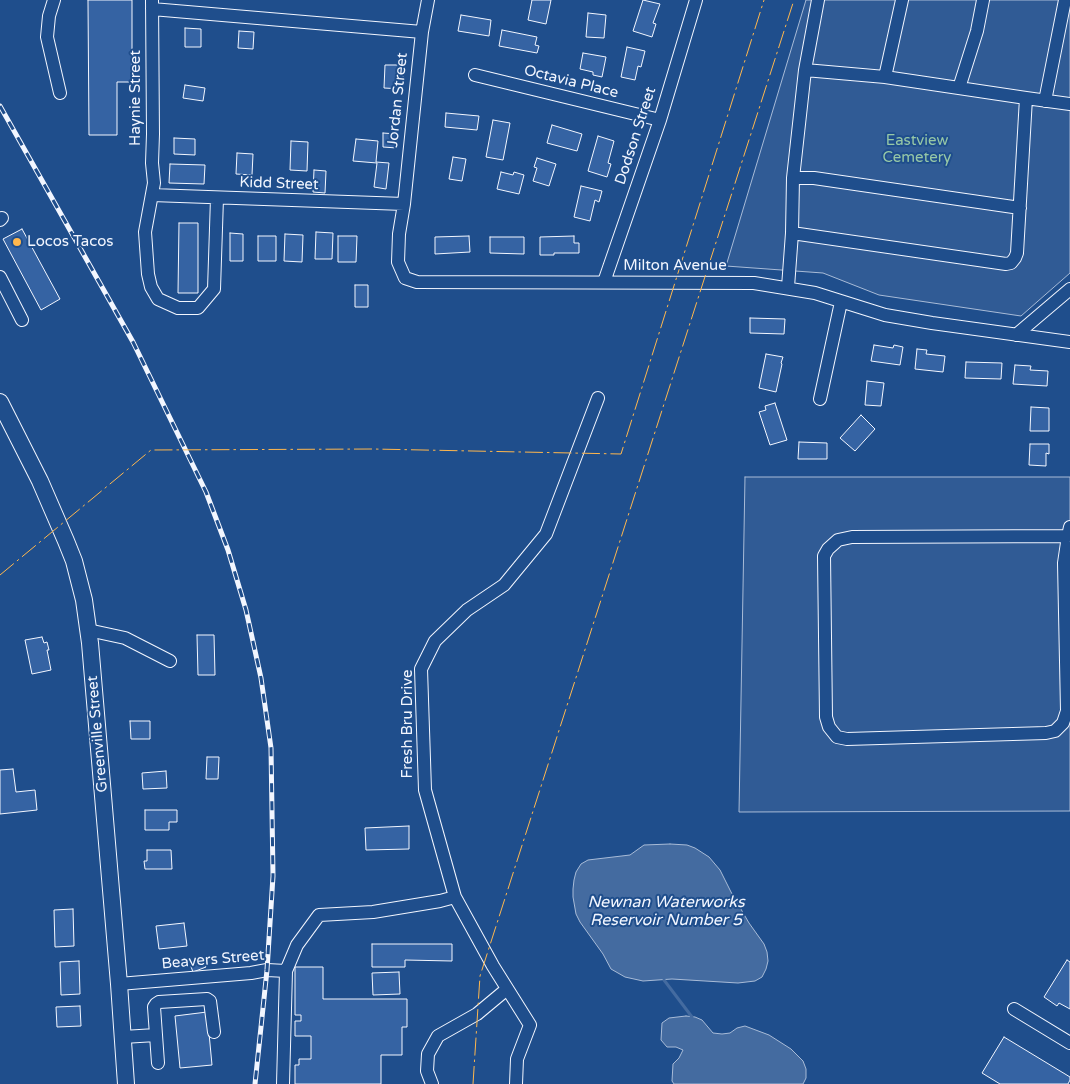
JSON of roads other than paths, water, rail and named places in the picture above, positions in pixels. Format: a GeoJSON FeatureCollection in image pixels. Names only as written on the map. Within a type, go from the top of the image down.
{"type":"FeatureCollection","features":[{"type":"Feature","properties":{"kind":"main road","name":"Greenville Street"},"geometry":{"type":"LineString","coordinates":[[2,412],[40,482],[74,561],[84,600],[119,984],[126,1084]]}},
{"type":"Feature","properties":{"kind":"street"},"geometry":{"type":"LineString","coordinates":[[54,0],[49,16],[47,37],[60,93]]}},
{"type":"Feature","properties":{"kind":"street","name":"Jordan Street"},"geometry":{"type":"LineString","coordinates":[[404,204],[422,32],[428,0]]}},
{"type":"Feature","properties":{"kind":"street","name":"Dodson Street"},"geometry":{"type":"LineString","coordinates":[[604,282],[660,120],[696,0]]}},
{"type":"Feature","properties":{"kind":"street"},"geometry":{"type":"LineString","coordinates":[[788,287],[792,233],[793,178],[805,70],[818,0]]}},
{"type":"Feature","properties":{"kind":"street"},"geometry":{"type":"LineString","coordinates":[[885,77],[902,0]]}},
{"type":"Feature","properties":{"kind":"street"},"geometry":{"type":"LineString","coordinates":[[959,88],[977,31],[983,0]]}},
{"type":"Feature","properties":{"kind":"street"},"geometry":{"type":"LineString","coordinates":[[1045,101],[1065,0]]}},
{"type":"Feature","properties":{"kind":"street"},"geometry":{"type":"LineString","coordinates":[[152,4],[422,32]]}},
{"type":"Feature","properties":{"kind":"street","name":"Haynie Street"},"geometry":{"type":"LineString","coordinates":[[152,4],[152,163],[154,183],[145,232],[148,274],[151,287],[158,299],[178,308],[198,308],[214,289],[217,198]]}},
{"type":"Feature","properties":{"kind":"street"},"geometry":{"type":"LineString","coordinates":[[805,70],[885,77],[1070,104]]}},
{"type":"Feature","properties":{"kind":"street","name":"Octavia Place"},"geometry":{"type":"LineString","coordinates":[[475,75],[660,120]]}},
{"type":"Feature","properties":{"kind":"street"},"geometry":{"type":"LineString","coordinates":[[792,233],[1006,264],[1011,263],[1018,253],[1026,98]]}},
{"type":"Feature","properties":{"kind":"street"},"geometry":{"type":"LineString","coordinates":[[793,178],[814,178],[1020,208]]}},
{"type":"Feature","properties":{"kind":"street","name":"Kidd Street"},"geometry":{"type":"LineString","coordinates":[[152,195],[404,204]]}},
{"type":"Feature","properties":{"kind":"street","name":"Milton Avenue"},"geometry":{"type":"LineString","coordinates":[[404,204],[399,234],[398,262],[406,278],[417,282],[754,283],[814,292],[885,315],[1070,342]]}},
{"type":"Feature","properties":{"kind":"street"},"geometry":{"type":"LineString","coordinates":[[0,277],[22,320]]}},
{"type":"Feature","properties":{"kind":"street"},"geometry":{"type":"LineString","coordinates":[[1016,335],[1070,289]]}},
{"type":"Feature","properties":{"kind":"street"},"geometry":{"type":"LineString","coordinates":[[820,399],[841,302]]}},
{"type":"Feature","properties":{"kind":"street","name":"Fresh Bru Drive"},"geometry":{"type":"LineString","coordinates":[[516,1084],[518,1059],[530,1025],[507,990],[455,898],[425,790],[421,669],[435,641],[467,610],[504,585],[546,534],[598,398]]}},
{"type":"Feature","properties":{"kind":"street"},"geometry":{"type":"LineString","coordinates":[[1069,531],[1064,563],[1067,711],[1063,723],[1055,731],[1046,733],[847,739],[837,737],[829,727],[826,717],[824,556],[828,549],[838,540],[852,537],[1069,531]]}},
{"type":"Feature","properties":{"kind":"street"},"geometry":{"type":"LineString","coordinates":[[88,630],[125,638],[170,661]]}},
{"type":"Feature","properties":{"kind":"street"},"geometry":{"type":"LineString","coordinates":[[286,971],[297,945],[319,915],[373,912],[455,898]]}},
{"type":"Feature","properties":{"kind":"street","name":"Beavers Street"},"geometry":{"type":"LineString","coordinates":[[119,984],[267,970],[286,971],[283,1084]]}},
{"type":"Feature","properties":{"kind":"street"},"geometry":{"type":"LineString","coordinates":[[432,1084],[427,1071],[428,1054],[438,1036],[477,1014],[507,990]]}},
{"type":"Feature","properties":{"kind":"street"},"geometry":{"type":"LineString","coordinates":[[158,1063],[154,1007],[159,1002],[207,999],[210,1001],[214,1032]]}},
{"type":"Feature","properties":{"kind":"street"},"geometry":{"type":"LineString","coordinates":[[1014,1009],[1070,1043]]}},
{"type":"Feature","properties":{"kind":"street"},"geometry":{"type":"LineString","coordinates":[[123,1037],[156,1035]]}},
{"type":"Feature","properties":{"kind":"water","name":"Newnan Waterworks Reservoir Number 5"},"geometry":{"type":"Polygon","coordinates":[[[644,845],[687,845],[695,848],[709,857],[720,870],[749,923],[764,944],[768,961],[762,977],[755,981],[738,983],[672,979],[643,981],[625,977],[611,969],[576,914],[573,889],[576,872],[581,864],[588,860],[630,855],[644,845]]]}},
{"type":"Feature","properties":{"kind":"water"},"geometry":{"type":"Polygon","coordinates":[[[686,1016],[702,1020],[713,1033],[730,1033],[737,1028],[745,1026],[769,1035],[791,1049],[803,1061],[806,1069],[806,1078],[803,1084],[674,1084],[672,1081],[673,1064],[683,1050],[676,1047],[667,1047],[661,1040],[662,1023],[669,1018],[686,1016]]]}},
{"type":"Feature","properties":{"kind":"waterway"},"geometry":{"type":"LineString","coordinates":[[664,980],[692,1017]]}},
{"type":"Feature","properties":{"kind":"railway"},"geometry":{"type":"LineString","coordinates":[[0,106],[133,342],[206,492],[228,550],[246,610],[261,678],[271,748],[273,876],[267,970],[255,1084]]}},
{"type":"Feature","properties":{"kind":"place","name":"Locos Tacos"},"geometry":{"type":"Point","coordinates":[17,242]}},
{"type":"Feature","properties":{"kind":"park label","name":"Eastview Cemetery"},"geometry":{"type":"Point","coordinates":[917,150]}}]}
